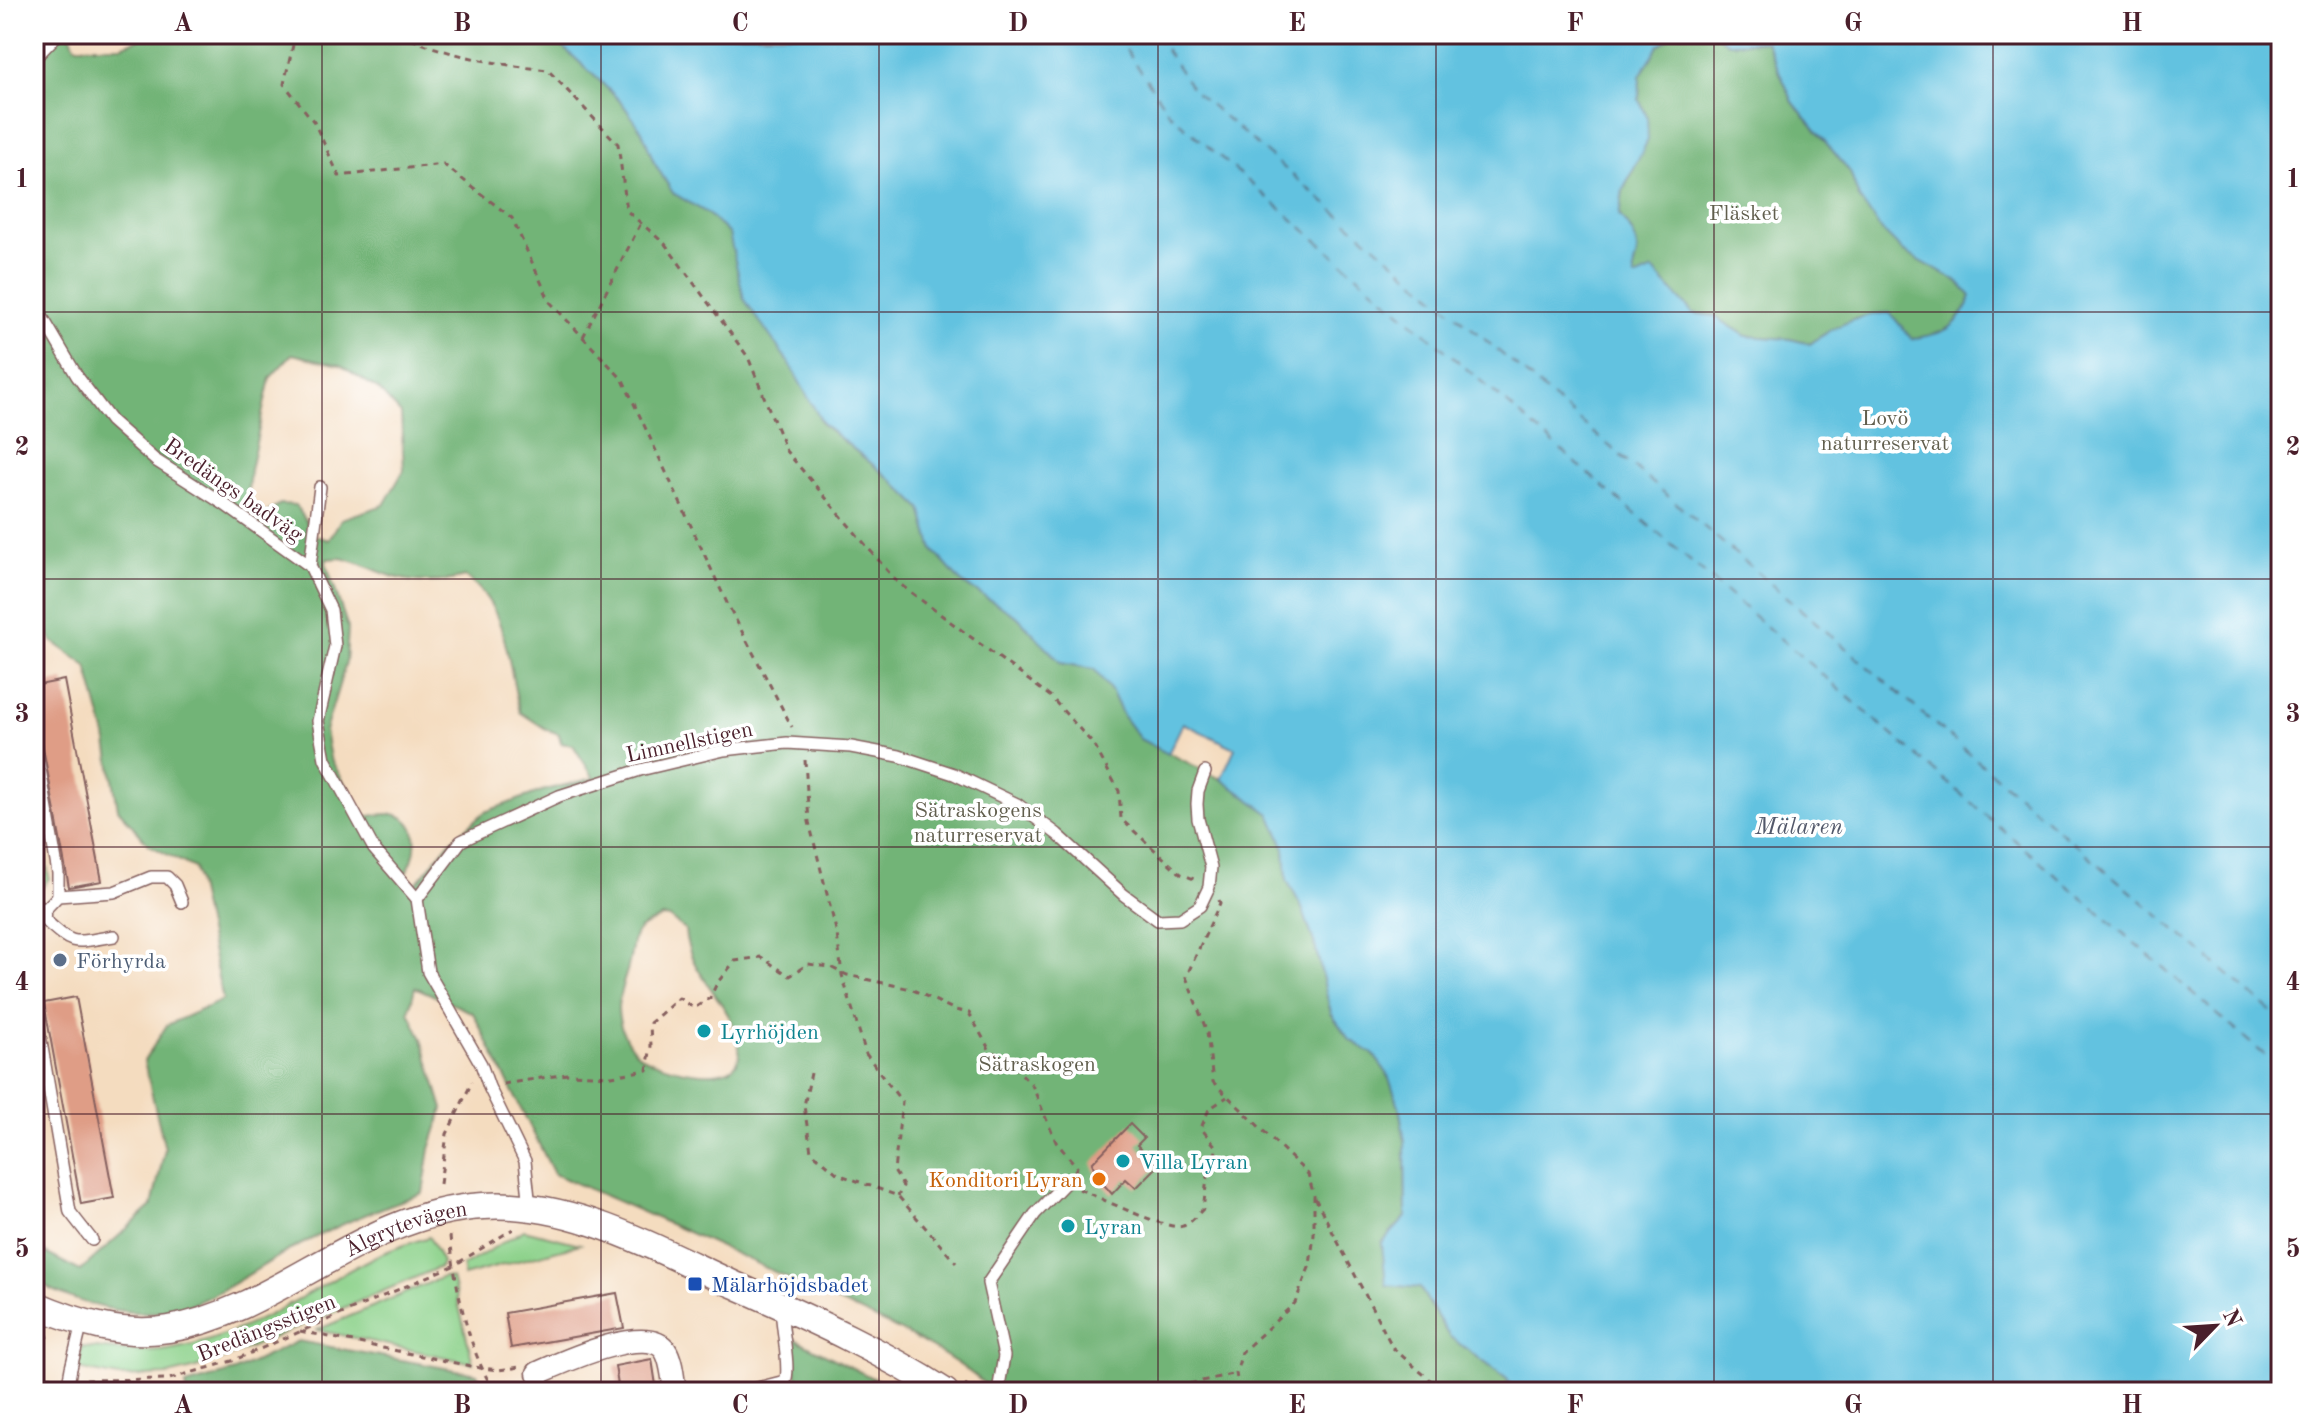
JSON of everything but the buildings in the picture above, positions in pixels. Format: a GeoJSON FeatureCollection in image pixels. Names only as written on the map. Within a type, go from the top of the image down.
{"type":"FeatureCollection","features":[{"type":"Feature","properties":{"kind":"street","name":"Ålgrytevägen"},"geometry":{"type":"LineString","coordinates":[[34,1304],[82,1323],[136,1330],[167,1329],[200,1321],[244,1304],[347,1247],[422,1216],[485,1206],[530,1208],[574,1217],[621,1234],[950,1386]]}},
{"type":"Feature","properties":{"kind":"street"},"geometry":{"type":"LineString","coordinates":[[538,1373],[592,1350],[647,1340],[657,1342],[667,1351],[675,1392]]}},
{"type":"Feature","properties":{"kind":"lane"},"geometry":{"type":"LineString","coordinates":[[34,59],[58,34]]}},
{"type":"Feature","properties":{"kind":"lane","name":"Bredängs badväg"},"geometry":{"type":"LineString","coordinates":[[34,303],[77,376],[111,421],[155,460],[224,504],[310,566],[331,610],[335,646],[318,721],[325,759],[374,849],[417,899]]}},
{"type":"Feature","properties":{"kind":"lane"},"geometry":{"type":"LineString","coordinates":[[310,566],[320,487]]}},
{"type":"Feature","properties":{"kind":"lane"},"geometry":{"type":"LineString","coordinates":[[34,735],[58,873],[58,896]]}},
{"type":"Feature","properties":{"kind":"lane","name":"Limnellstigen"},"geometry":{"type":"LineString","coordinates":[[417,899],[461,841],[559,796],[640,770],[724,750],[787,743],[851,747],[899,756],[954,774],[1017,804],[1158,920],[1180,919],[1200,906],[1209,887]]}},
{"type":"Feature","properties":{"kind":"lane"},"geometry":{"type":"LineString","coordinates":[[1205,772],[1197,804],[1211,867],[1209,887]]}},
{"type":"Feature","properties":{"kind":"lane"},"geometry":{"type":"LineString","coordinates":[[114,936],[75,942],[63,937],[36,915],[58,896],[114,892],[151,877],[167,877],[175,885],[182,902]]}},
{"type":"Feature","properties":{"kind":"lane"},"geometry":{"type":"LineString","coordinates":[[417,899],[428,972],[481,1064],[525,1161],[530,1208]]}},
{"type":"Feature","properties":{"kind":"lane"},"geometry":{"type":"LineString","coordinates":[[34,1000],[70,1212],[92,1240]]}},
{"type":"Feature","properties":{"kind":"lane"},"geometry":{"type":"LineString","coordinates":[[998,1392],[1004,1356],[988,1283],[1035,1214],[1066,1182]]}},
{"type":"Feature","properties":{"kind":"lane"},"geometry":{"type":"LineString","coordinates":[[742,1392],[785,1381],[789,1373],[781,1306]]}},
{"type":"Feature","properties":{"kind":"lane"},"geometry":{"type":"LineString","coordinates":[[68,1382],[82,1323]]}},
{"type":"Feature","properties":{"kind":"path"},"geometry":{"type":"LineString","coordinates":[[400,34],[433,47],[515,66],[548,70],[618,144],[627,211],[665,244],[748,357],[786,451],[897,582],[1050,696],[1094,745],[1119,791],[1121,819],[1181,874],[1217,890],[1220,903],[1186,977],[1207,1032],[1213,1082],[1308,1174],[1314,1196],[1393,1348],[1444,1392]]}},
{"type":"Feature","properties":{"kind":"path"},"geometry":{"type":"LineString","coordinates":[[293,45],[284,84],[314,122],[339,176],[443,164],[512,218],[550,302],[623,380],[727,603],[805,754],[809,822],[837,934],[842,973],[866,1054],[902,1102],[894,1171],[903,1186],[898,1196]]}},
{"type":"Feature","properties":{"kind":"path"},"geometry":{"type":"LineString","coordinates":[[583,338],[641,223]]}},
{"type":"Feature","properties":{"kind":"path"},"geometry":{"type":"LineString","coordinates":[[489,1087],[567,1074],[612,1076],[647,1070],[651,1046],[650,1023],[679,998],[694,1008],[710,998],[717,983],[735,961],[761,957],[790,976],[808,964],[830,967],[842,973],[911,989],[955,1010],[969,1013],[989,1049],[1015,1067],[1032,1085],[1056,1142],[1077,1167],[1066,1182],[1152,1220],[1179,1228],[1203,1209],[1216,1147],[1201,1128],[1209,1109],[1227,1097]]}},
{"type":"Feature","properties":{"kind":"path"},"geometry":{"type":"LineString","coordinates":[[440,1184],[447,1134],[481,1064]]}},
{"type":"Feature","properties":{"kind":"path"},"geometry":{"type":"LineString","coordinates":[[811,1073],[804,1106],[811,1151],[838,1174],[898,1196],[956,1263]]}},
{"type":"Feature","properties":{"kind":"path"},"geometry":{"type":"LineString","coordinates":[[1239,1392],[1236,1373],[1242,1352],[1295,1303],[1310,1265],[1314,1196]]}},
{"type":"Feature","properties":{"kind":"path","name":"Bredängsstigen"},"geometry":{"type":"LineString","coordinates":[[82,1380],[169,1379],[232,1361],[453,1266],[525,1222],[530,1208]]}},
{"type":"Feature","properties":{"kind":"path"},"geometry":{"type":"LineString","coordinates":[[450,1236],[453,1266],[480,1368],[495,1392]]}},
{"type":"Feature","properties":{"kind":"path"},"geometry":{"type":"LineString","coordinates":[[300,1331],[480,1368],[499,1370],[534,1364],[538,1373]]}},
{"type":"Feature","properties":{"kind":"path"},"geometry":{"type":"LineString","coordinates":[[1155,1392],[1236,1373]]}},
{"type":"Feature","properties":{"kind":"path"},"geometry":{"type":"LineString","coordinates":[[34,1375],[68,1382]]}},
{"type":"Feature","properties":{"kind":"path"},"geometry":{"type":"LineString","coordinates":[[950,1386],[975,1392]]}},
{"type":"Feature","properties":{"kind":"green space","name":"Sätraskogen"},"geometry":{"type":"Polygon","coordinates":[[[34,34],[70,34],[75,46],[121,46],[153,34],[522,34],[540,43],[562,46],[622,103],[642,131],[654,162],[673,193],[707,213],[729,234],[772,337],[810,396],[822,424],[892,480],[921,508],[933,550],[961,582],[1018,617],[1061,663],[1094,669],[1112,692],[1123,716],[1140,739],[1221,779],[1270,813],[1285,848],[1287,880],[1302,908],[1315,945],[1331,1013],[1349,1039],[1373,1054],[1387,1073],[1399,1106],[1405,1142],[1406,1217],[1382,1243],[1420,1288],[1449,1336],[1507,1379],[1514,1392],[994,1392],[936,1350],[893,1327],[554,1174],[473,1013],[415,987],[409,1012],[422,1039],[443,1109],[430,1149],[423,1193],[321,1234],[221,1290],[180,1308],[144,1312],[105,1308],[49,1288],[34,1279],[34,1247],[80,1271],[152,1206],[165,1149],[144,1061],[167,1025],[223,1000],[194,868],[149,845],[118,809],[106,736],[87,666],[52,641],[34,600],[34,34]],[[292,354],[270,378],[250,470],[247,501],[265,514],[280,504],[296,505],[310,534],[329,540],[341,519],[384,505],[404,470],[401,414],[379,390],[340,365],[292,354]],[[327,559],[348,628],[346,662],[325,731],[330,758],[364,817],[393,814],[412,826],[416,842],[412,861],[404,876],[415,885],[449,843],[485,812],[542,791],[594,778],[573,745],[561,743],[559,734],[520,712],[499,621],[480,590],[466,577],[435,582],[414,581],[393,577],[346,559],[327,559]],[[662,917],[635,935],[619,998],[619,1020],[629,1043],[645,1058],[674,1069],[709,1073],[734,1066],[739,1056],[738,1039],[724,1008],[695,964],[685,930],[670,918],[662,917]]]}},
{"type":"Feature","properties":{"kind":"green space","name":"Fläsket"},"geometry":{"type":"Polygon","coordinates":[[[1674,34],[1714,34],[1729,43],[1766,41],[1793,102],[1850,172],[1859,198],[1903,251],[1958,282],[1971,296],[1955,323],[1942,331],[1912,339],[1889,313],[1868,315],[1847,322],[1810,344],[1790,339],[1746,336],[1714,316],[1693,313],[1653,271],[1635,279],[1636,241],[1619,215],[1623,190],[1633,172],[1647,116],[1639,100],[1640,76],[1658,46],[1674,34]]]}},
{"type":"Feature","properties":{"kind":"green space"},"geometry":{"type":"Polygon","coordinates":[[[34,788],[49,878],[42,888],[36,884],[44,871],[34,864],[34,788]]]}},
{"type":"Feature","properties":{"kind":"green space"},"geometry":{"type":"Polygon","coordinates":[[[524,1230],[580,1244],[463,1276],[463,1266],[524,1230]]]}},
{"type":"Feature","properties":{"kind":"green space"},"geometry":{"type":"Polygon","coordinates":[[[429,1237],[442,1262],[440,1267],[230,1356],[168,1375],[119,1377],[78,1369],[82,1347],[162,1351],[226,1334],[276,1311],[372,1258],[429,1237]]]}},
{"type":"Feature","properties":{"kind":"green space"},"geometry":{"type":"Polygon","coordinates":[[[443,1277],[452,1278],[473,1363],[317,1330],[443,1277]]]}},
{"type":"Feature","properties":{"kind":"green space"},"geometry":{"type":"Polygon","coordinates":[[[789,1336],[900,1392],[787,1392],[799,1389],[789,1336]]]}},
{"type":"Feature","properties":{"kind":"green space"},"geometry":{"type":"Polygon","coordinates":[[[298,1341],[477,1374],[488,1392],[187,1392],[186,1385],[235,1371],[298,1341]]]}},
{"type":"Feature","properties":{"kind":"water","name":"Mälaren"},"geometry":{"type":"Polygon","coordinates":[[[522,34],[1674,34],[1658,46],[1640,76],[1639,100],[1647,116],[1648,140],[1623,190],[1619,215],[1635,241],[1635,278],[1653,270],[1693,313],[1714,316],[1746,336],[1790,339],[1810,344],[1847,322],[1868,315],[1890,313],[1912,339],[1933,334],[1956,323],[1971,296],[1958,282],[1903,251],[1879,227],[1859,198],[1850,172],[1793,102],[1766,41],[1729,43],[1714,34],[2281,34],[2281,1392],[1514,1392],[1507,1379],[1449,1336],[1420,1288],[1386,1285],[1382,1243],[1406,1217],[1405,1142],[1399,1106],[1387,1073],[1373,1054],[1349,1039],[1331,1013],[1315,945],[1302,908],[1287,880],[1285,848],[1270,814],[1221,779],[1235,748],[1183,723],[1168,754],[1140,739],[1123,716],[1112,692],[1094,669],[1061,663],[1018,617],[961,582],[933,550],[921,508],[823,424],[789,363],[744,299],[729,234],[707,213],[673,193],[654,162],[642,131],[622,103],[599,80],[562,46],[540,43],[522,34]]]}},
{"type":"Feature","properties":{"kind":"ferry route"},"geometry":{"type":"LineString","coordinates":[[1116,34],[1169,113],[2281,1069]]}},
{"type":"Feature","properties":{"kind":"ferry route"},"geometry":{"type":"LineString","coordinates":[[1155,34],[1193,90],[2281,1020]]}},
{"type":"Feature","properties":{"kind":"place","name":"Förhyrda"},"geometry":{"type":"Point","coordinates":[60,960]}},
{"type":"Feature","properties":{"kind":"place","name":"Lyrhöjden"},"geometry":{"type":"Point","coordinates":[704,1031]}},
{"type":"Feature","properties":{"kind":"place","name":"Villa Lyran"},"geometry":{"type":"Point","coordinates":[1123,1161]}},
{"type":"Feature","properties":{"kind":"place","name":"Konditori Lyran"},"geometry":{"type":"Point","coordinates":[1099,1179]}},
{"type":"Feature","properties":{"kind":"place","name":"Lyran"},"geometry":{"type":"Point","coordinates":[1068,1226]}},
{"type":"Feature","properties":{"kind":"place","name":"Mälarhöjdsbadet"},"geometry":{"type":"Point","coordinates":[695,1284]}},
{"type":"Feature","properties":{"kind":"park label","name":"Lovö naturreservat"},"geometry":{"type":"Point","coordinates":[1885,430]}},
{"type":"Feature","properties":{"kind":"park label","name":"Sätraskogens naturreservat"},"geometry":{"type":"Point","coordinates":[978,822]}}]}
